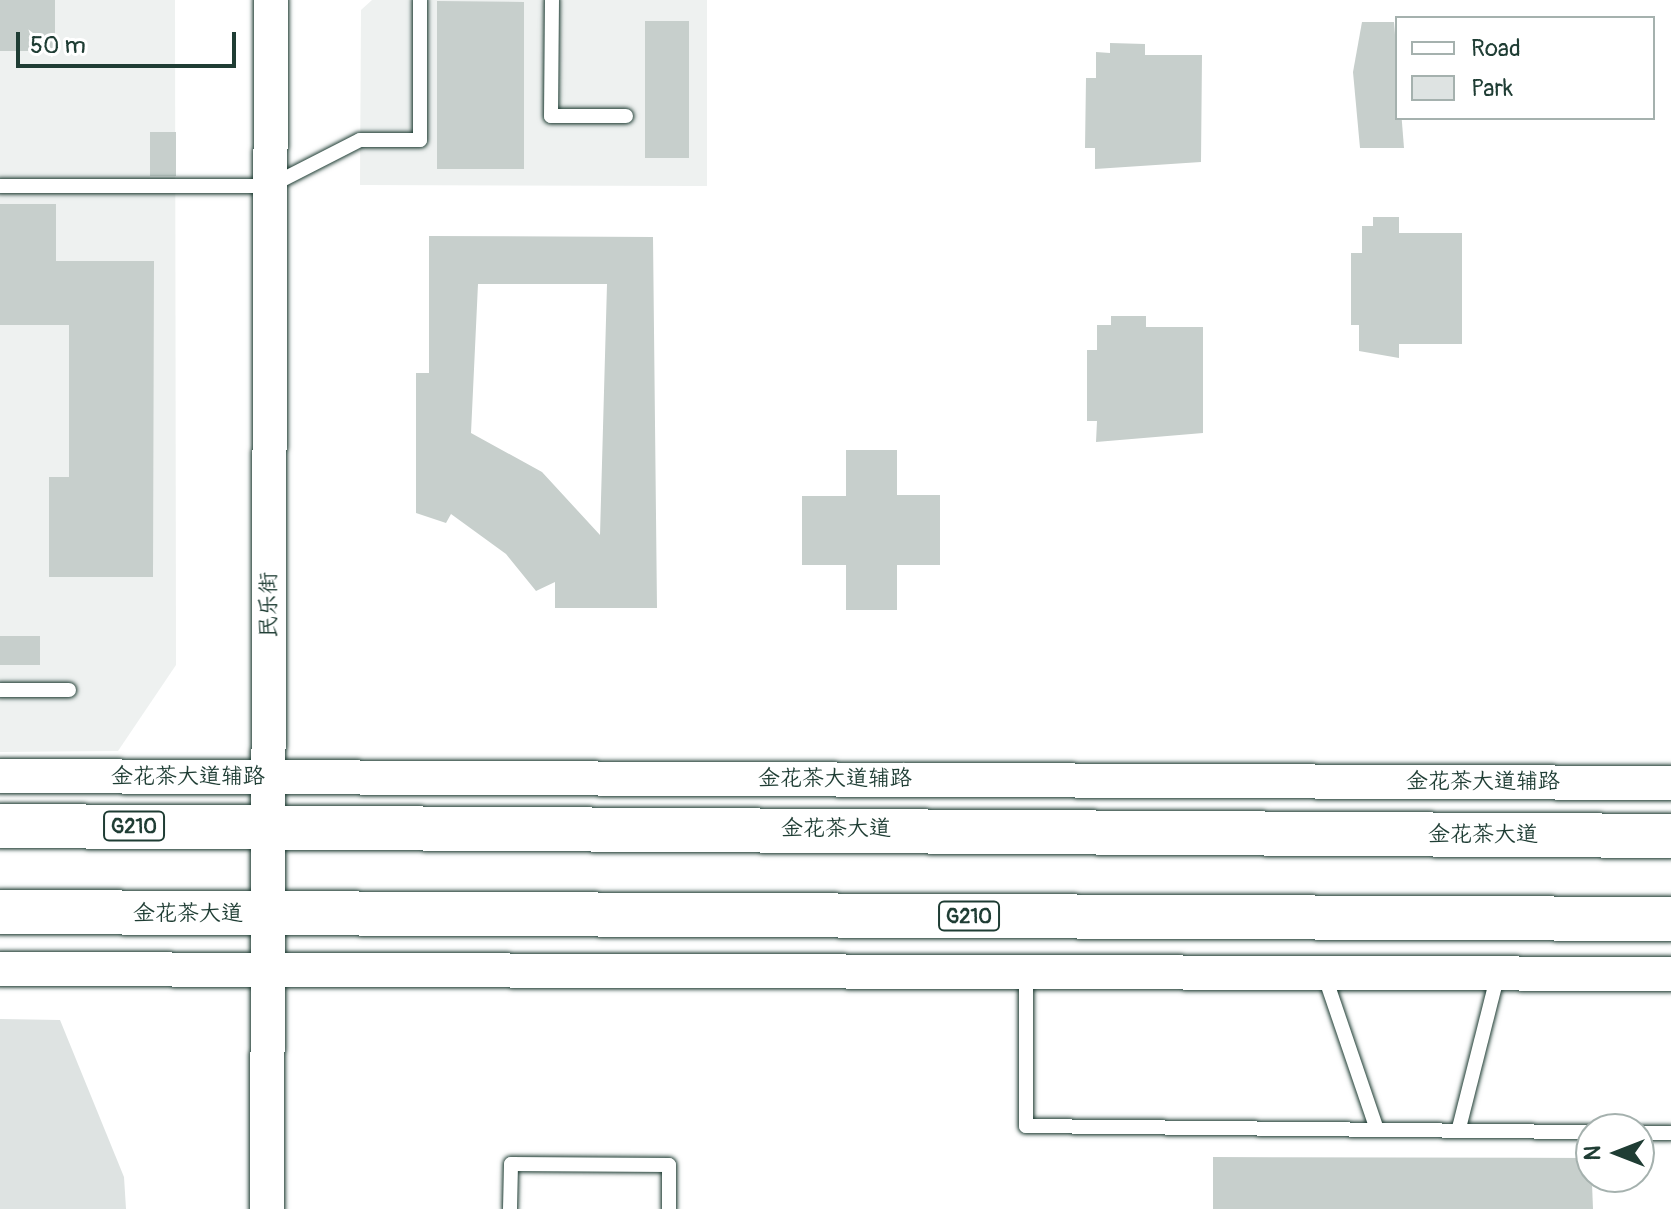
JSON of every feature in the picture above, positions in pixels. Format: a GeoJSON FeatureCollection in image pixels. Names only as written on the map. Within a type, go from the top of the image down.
{"type":"FeatureCollection","features":[{"type":"Feature","properties":{"kind":"highway","name":"金花茶大道"},"geometry":{"type":"LineString","coordinates":[[0,826],[1671,836]]}},
{"type":"Feature","properties":{"kind":"highway","name":"金花茶大道"},"geometry":{"type":"LineString","coordinates":[[0,912],[1671,919]]}},
{"type":"Feature","properties":{"kind":"street","name":"民乐街"},"geometry":{"type":"LineString","coordinates":[[267,1209],[271,0]]}},
{"type":"Feature","properties":{"kind":"street","name":"金花茶大道辅路"},"geometry":{"type":"LineString","coordinates":[[0,776],[1671,783]]}},
{"type":"Feature","properties":{"kind":"street"},"geometry":{"type":"LineString","coordinates":[[0,969],[1671,974]]}},
{"type":"Feature","properties":{"kind":"lane"},"geometry":{"type":"LineString","coordinates":[[0,186],[270,186],[360,140],[420,140],[420,0]]}},
{"type":"Feature","properties":{"kind":"lane"},"geometry":{"type":"LineString","coordinates":[[552,0],[551,116],[626,116]]}},
{"type":"Feature","properties":{"kind":"lane"},"geometry":{"type":"LineString","coordinates":[[0,690],[69,690]]}},
{"type":"Feature","properties":{"kind":"lane"},"geometry":{"type":"LineString","coordinates":[[1026,973],[1026,1126],[1376,1127],[1671,1133]]}},
{"type":"Feature","properties":{"kind":"lane"},"geometry":{"type":"LineString","coordinates":[[1324,973],[1376,1127]]}},
{"type":"Feature","properties":{"kind":"lane"},"geometry":{"type":"LineString","coordinates":[[1459,1128],[1498,974]]}},
{"type":"Feature","properties":{"kind":"lane"},"geometry":{"type":"LineString","coordinates":[[510,1209],[511,1164],[558,1164],[669,1165],[669,1209]]}},
{"type":"Feature","properties":{"kind":"shaded area"},"geometry":{"type":"Polygon","coordinates":[[[0,0],[175,0],[176,665],[118,751],[0,752],[0,0]]]}},
{"type":"Feature","properties":{"kind":"shaded area"},"geometry":{"type":"Polygon","coordinates":[[[372,0],[707,0],[707,186],[360,185],[361,10],[372,0]]]}},
{"type":"Feature","properties":{"kind":"green space"},"geometry":{"type":"Polygon","coordinates":[[[0,1019],[60,1020],[124,1177],[126,1209],[0,1209],[0,1019]]]}},
{"type":"Feature","properties":{"kind":"building"},"geometry":{"type":"Polygon","coordinates":[[[0,0],[55,0],[55,51],[0,51],[0,0]]]}},
{"type":"Feature","properties":{"kind":"building"},"geometry":{"type":"Polygon","coordinates":[[[437,1],[524,2],[524,169],[437,169],[437,1]]]}},
{"type":"Feature","properties":{"kind":"building"},"geometry":{"type":"Polygon","coordinates":[[[645,21],[689,21],[689,158],[645,158],[645,21]]]}},
{"type":"Feature","properties":{"kind":"building"},"geometry":{"type":"Polygon","coordinates":[[[1362,22],[1394,22],[1395,120],[1402,120],[1404,148],[1360,148],[1353,72],[1362,22]]]}},
{"type":"Feature","properties":{"kind":"building"},"geometry":{"type":"Polygon","coordinates":[[[1110,43],[1145,44],[1145,55],[1202,55],[1201,162],[1095,169],[1095,148],[1085,148],[1086,78],[1096,78],[1096,52],[1110,53],[1110,43]]]}},
{"type":"Feature","properties":{"kind":"building"},"geometry":{"type":"Polygon","coordinates":[[[150,132],[176,132],[176,176],[150,176],[150,132]]]}},
{"type":"Feature","properties":{"kind":"building"},"geometry":{"type":"Polygon","coordinates":[[[0,204],[56,204],[56,261],[154,261],[153,577],[49,577],[49,477],[69,477],[69,325],[0,325],[0,204]]]}},
{"type":"Feature","properties":{"kind":"building"},"geometry":{"type":"Polygon","coordinates":[[[1373,217],[1399,217],[1399,233],[1462,233],[1462,344],[1399,344],[1399,358],[1359,351],[1359,325],[1351,325],[1351,253],[1362,253],[1362,226],[1373,226],[1373,217]]]}},
{"type":"Feature","properties":{"kind":"building"},"geometry":{"type":"Polygon","coordinates":[[[429,236],[653,237],[657,608],[555,608],[555,582],[536,591],[506,554],[451,514],[446,523],[416,513],[416,373],[429,373],[429,236]],[[478,284],[471,433],[542,472],[600,535],[607,284],[478,284]]]}},
{"type":"Feature","properties":{"kind":"building"},"geometry":{"type":"Polygon","coordinates":[[[1111,316],[1146,316],[1146,327],[1203,327],[1203,433],[1096,442],[1097,421],[1087,421],[1087,350],[1097,350],[1097,325],[1111,325],[1111,316]]]}},
{"type":"Feature","properties":{"kind":"building"},"geometry":{"type":"Polygon","coordinates":[[[846,450],[897,450],[897,495],[940,495],[940,565],[897,565],[897,610],[846,610],[846,565],[802,565],[802,496],[846,496],[846,450]]]}},
{"type":"Feature","properties":{"kind":"building"},"geometry":{"type":"Polygon","coordinates":[[[0,636],[40,636],[40,665],[0,665],[0,636]]]}},
{"type":"Feature","properties":{"kind":"building"},"geometry":{"type":"Polygon","coordinates":[[[1213,1157],[1575,1158],[1575,1193],[1592,1193],[1593,1209],[1213,1209],[1213,1157]]]}}]}
